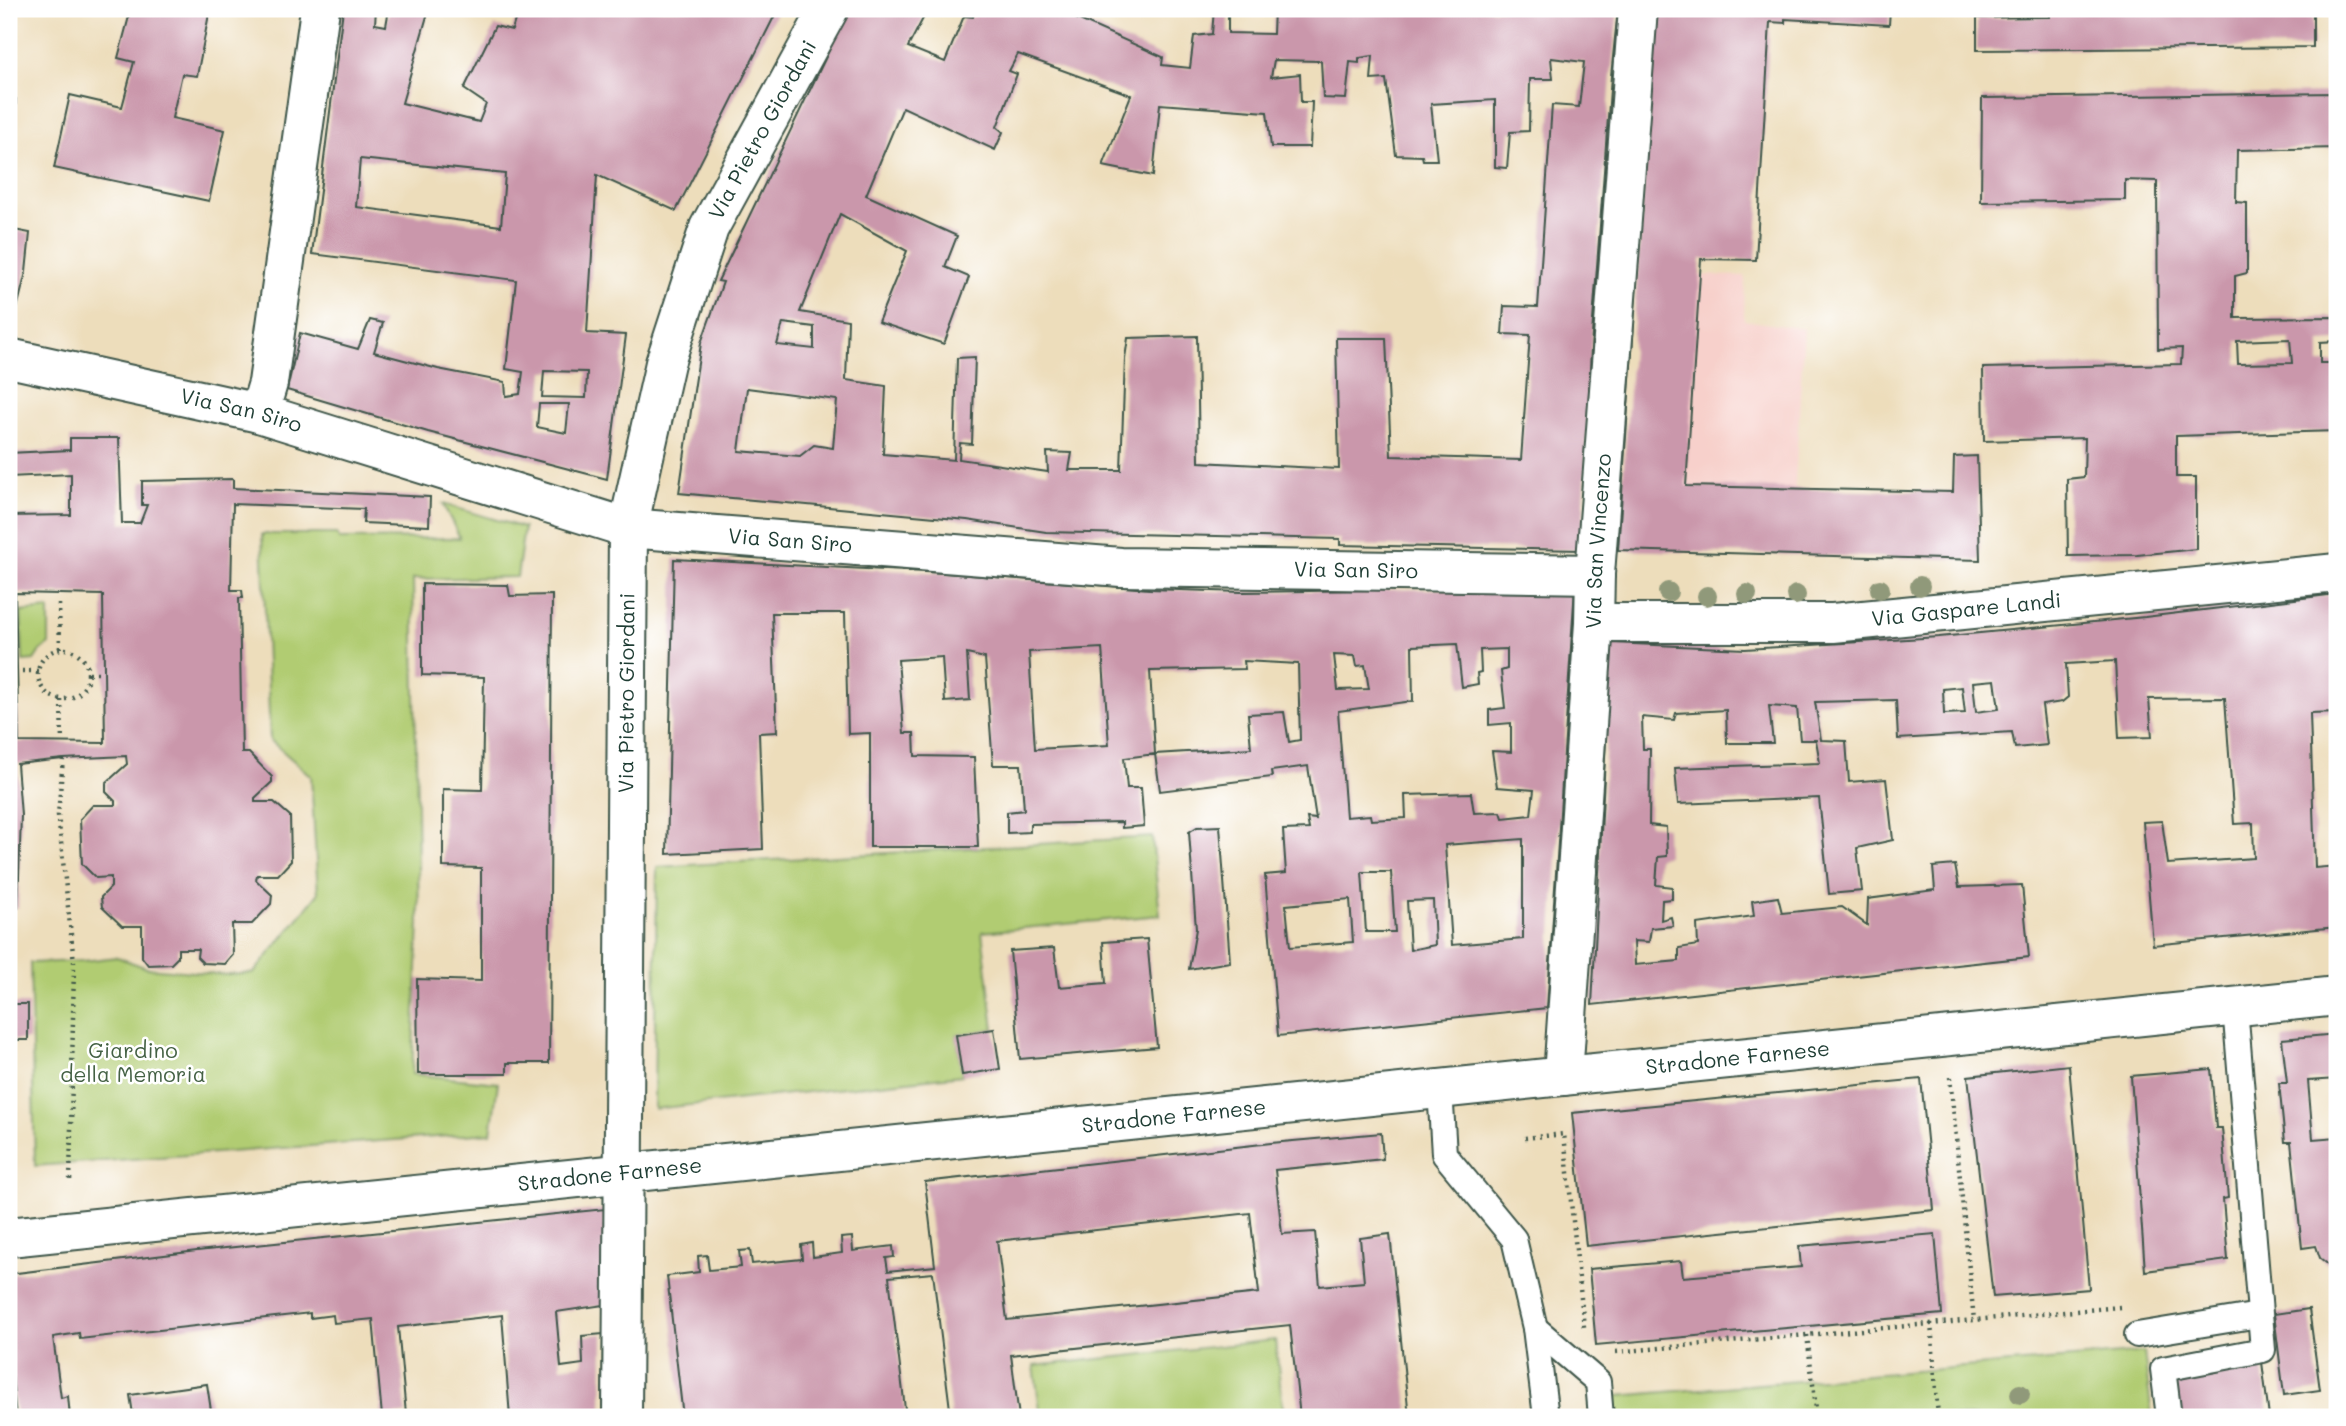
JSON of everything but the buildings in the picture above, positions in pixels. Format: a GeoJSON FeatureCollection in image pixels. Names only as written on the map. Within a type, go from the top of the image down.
{"type":"FeatureCollection","features":[{"type":"Feature","properties":{"kind":"street"},"geometry":{"type":"LineString","coordinates":[[260,413],[268,383],[320,9]]}},
{"type":"Feature","properties":{"kind":"street","name":"Via Pietro Giordani"},"geometry":{"type":"LineString","coordinates":[[622,1417],[628,528],[665,363],[709,228],[829,9]]}},
{"type":"Feature","properties":{"kind":"street","name":"Via San Vincenzo"},"geometry":{"type":"LineString","coordinates":[[1563,1076],[1594,623],[1595,574],[1638,9]]}},
{"type":"Feature","properties":{"kind":"street","name":"Via San Siro"},"geometry":{"type":"LineString","coordinates":[[9,358],[260,413],[628,528],[1121,567],[1595,574]]}},
{"type":"Feature","properties":{"kind":"street","name":"Via Gaspare Landi"},"geometry":{"type":"LineString","coordinates":[[1594,623],[1833,623],[2337,573]]}},
{"type":"Feature","properties":{"kind":"street","name":"Stradone Farnese"},"geometry":{"type":"LineString","coordinates":[[9,1237],[2337,996]]}},
{"type":"Feature","properties":{"kind":"lane"},"geometry":{"type":"LineString","coordinates":[[2169,1417],[2163,1369],[2263,1350],[2235,1007]]}},
{"type":"Feature","properties":{"kind":"lane"},"geometry":{"type":"LineString","coordinates":[[1440,1089],[1444,1154],[1514,1239],[1535,1328],[1546,1417]]}},
{"type":"Feature","properties":{"kind":"lane"},"geometry":{"type":"LineString","coordinates":[[2137,1335],[2259,1315]]}},
{"type":"Feature","properties":{"kind":"lane"},"geometry":{"type":"LineString","coordinates":[[1535,1328],[1598,1382],[1601,1417]]}},
{"type":"Feature","properties":{"kind":"path"},"geometry":{"type":"LineString","coordinates":[[59,604],[60,649]]}},
{"type":"Feature","properties":{"kind":"path"},"geometry":{"type":"LineString","coordinates":[[60,649],[76,652],[83,658],[89,673],[84,690],[70,699],[61,700],[46,694],[38,680],[38,671],[45,657],[60,649]]}},
{"type":"Feature","properties":{"kind":"path"},"geometry":{"type":"LineString","coordinates":[[22,671],[38,671]]}},
{"type":"Feature","properties":{"kind":"path"},"geometry":{"type":"LineString","coordinates":[[89,673],[101,673]]}},
{"type":"Feature","properties":{"kind":"path"},"geometry":{"type":"LineString","coordinates":[[61,700],[62,743]]}},
{"type":"Feature","properties":{"kind":"path"},"geometry":{"type":"LineString","coordinates":[[63,759],[58,815],[74,962],[70,1183]]}},
{"type":"Feature","properties":{"kind":"path"},"geometry":{"type":"LineString","coordinates":[[1950,1072],[1973,1320]]}},
{"type":"Feature","properties":{"kind":"path"},"geometry":{"type":"LineString","coordinates":[[1525,1138],[1564,1134],[1584,1327]]}},
{"type":"Feature","properties":{"kind":"path"},"geometry":{"type":"LineString","coordinates":[[1614,1352],[2121,1307]]}},
{"type":"Feature","properties":{"kind":"path"},"geometry":{"type":"LineString","coordinates":[[1931,1323],[1938,1417]]}},
{"type":"Feature","properties":{"kind":"path"},"geometry":{"type":"LineString","coordinates":[[1807,1335],[1817,1417]]}},
{"type":"Feature","properties":{"kind":"shaded area"},"geometry":{"type":"Polygon","coordinates":[[[1637,274],[1745,276],[1744,320],[1804,329],[1791,554],[1618,550],[1637,274]]]}},
{"type":"Feature","properties":{"kind":"green space","name":"Giardino della Memoria"},"geometry":{"type":"Polygon","coordinates":[[[443,504],[524,528],[517,577],[413,579],[419,923],[412,1074],[498,1083],[491,1133],[35,1166],[30,963],[117,957],[147,968],[228,975],[254,973],[318,894],[311,776],[270,740],[262,534],[337,534],[339,539],[460,538],[443,504]]]}},
{"type":"Feature","properties":{"kind":"green space"},"geometry":{"type":"Polygon","coordinates":[[[49,609],[49,644],[34,660],[23,661],[21,612],[49,609]]]}},
{"type":"Feature","properties":{"kind":"green space"},"geometry":{"type":"Polygon","coordinates":[[[1152,837],[1160,915],[982,932],[994,1029],[957,1035],[962,1075],[654,1109],[657,867],[1152,837]]]}},
{"type":"Feature","properties":{"kind":"green space"},"geometry":{"type":"Polygon","coordinates":[[[1275,1340],[1284,1417],[1041,1417],[1034,1366],[1275,1340]]]}},
{"type":"Feature","properties":{"kind":"green space"},"geometry":{"type":"Polygon","coordinates":[[[2144,1352],[2152,1417],[1608,1417],[1606,1397],[2144,1352]]]}}]}
